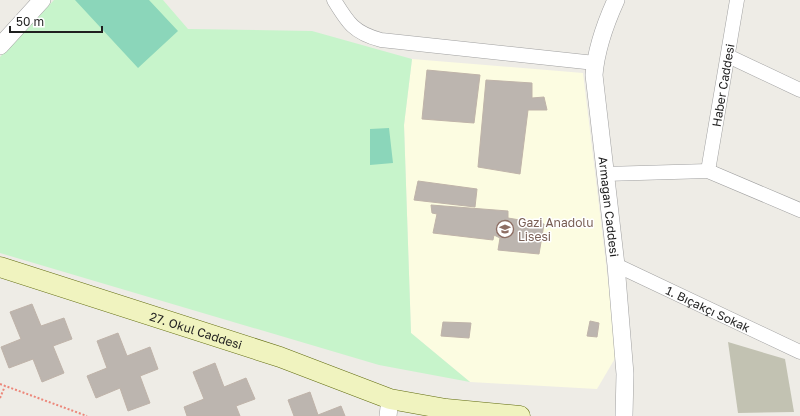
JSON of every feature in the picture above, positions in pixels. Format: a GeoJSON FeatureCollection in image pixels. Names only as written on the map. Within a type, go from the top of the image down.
{"type":"FeatureCollection","features":[{"type":"Feature","properties":{"kind":"main road","name":"27. Okul Caddesi"},"geometry":{"type":"LineString","coordinates":[[0,267],[280,357],[389,408]]}},
{"type":"Feature","properties":{"kind":"main road"},"geometry":{"type":"LineString","coordinates":[[389,408],[421,416]]}},
{"type":"Feature","properties":{"kind":"main road"},"geometry":{"type":"LineString","coordinates":[[389,408],[446,409],[520,416]]}},
{"type":"Feature","properties":{"kind":"street"},"geometry":{"type":"LineString","coordinates":[[1,44],[42,0]]}},
{"type":"Feature","properties":{"kind":"street"},"geometry":{"type":"LineString","coordinates":[[334,0],[347,22],[366,35],[381,40],[595,63]]}},
{"type":"Feature","properties":{"kind":"street","name":"Armağan Caddesi"},"geometry":{"type":"LineString","coordinates":[[616,0],[611,11],[595,63],[595,88],[616,265],[625,374],[624,416]]}},
{"type":"Feature","properties":{"kind":"street","name":"Haber Caddesi"},"geometry":{"type":"LineString","coordinates":[[708,171],[737,0]]}},
{"type":"Feature","properties":{"kind":"street"},"geometry":{"type":"LineString","coordinates":[[728,56],[800,90]]}},
{"type":"Feature","properties":{"kind":"street"},"geometry":{"type":"LineString","coordinates":[[605,174],[708,171],[800,210]]}},
{"type":"Feature","properties":{"kind":"street","name":"1. Bıçakçı Sokak"},"geometry":{"type":"LineString","coordinates":[[616,265],[800,352]]}},
{"type":"Feature","properties":{"kind":"path"},"geometry":{"type":"LineString","coordinates":[[0,384],[87,416]]}},
{"type":"Feature","properties":{"kind":"path"},"geometry":{"type":"LineString","coordinates":[[0,398],[5,386]]}},
{"type":"Feature","properties":{"kind":"shaded area","name":"Gazi Anadolu Lisesi"},"geometry":{"type":"Polygon","coordinates":[[[412,59],[583,73],[617,355],[597,389],[470,382],[411,333],[404,125],[412,59]]]}},
{"type":"Feature","properties":{"kind":"shaded area"},"geometry":{"type":"Polygon","coordinates":[[[728,342],[785,359],[794,412],[738,413],[728,342]]]}},
{"type":"Feature","properties":{"kind":"green space"},"geometry":{"type":"Polygon","coordinates":[[[54,0],[163,0],[188,29],[312,31],[412,59],[404,125],[411,333],[470,382],[379,365],[0,253],[0,57],[54,0]]]}},
{"type":"Feature","properties":{"kind":"green space"},"geometry":{"type":"Polygon","coordinates":[[[75,0],[149,0],[178,31],[138,68],[75,0]]]}},
{"type":"Feature","properties":{"kind":"green space"},"geometry":{"type":"Polygon","coordinates":[[[389,128],[393,163],[370,165],[370,129],[389,128]]]}},
{"type":"Feature","properties":{"kind":"building"},"geometry":{"type":"Polygon","coordinates":[[[427,70],[480,75],[474,123],[422,119],[427,70]]]}},
{"type":"Feature","properties":{"kind":"building"},"geometry":{"type":"Polygon","coordinates":[[[486,80],[532,83],[532,98],[544,97],[547,110],[528,110],[520,174],[478,167],[486,80]]]}},
{"type":"Feature","properties":{"kind":"building"},"geometry":{"type":"Polygon","coordinates":[[[418,181],[477,189],[475,207],[414,200],[418,181]]]}},
{"type":"Feature","properties":{"kind":"building"},"geometry":{"type":"Polygon","coordinates":[[[431,205],[508,211],[508,218],[544,224],[539,254],[498,250],[500,238],[494,235],[493,240],[433,233],[437,214],[432,213],[431,205]]]}},
{"type":"Feature","properties":{"kind":"building"},"geometry":{"type":"Polygon","coordinates":[[[32,304],[41,326],[64,318],[72,339],[53,346],[64,373],[42,382],[33,359],[9,368],[1,347],[21,339],[10,312],[32,304]]]}},
{"type":"Feature","properties":{"kind":"building"},"geometry":{"type":"Polygon","coordinates":[[[590,321],[599,323],[597,337],[587,336],[590,321]]]}},
{"type":"Feature","properties":{"kind":"building"},"geometry":{"type":"Polygon","coordinates":[[[443,322],[471,323],[469,338],[441,336],[443,322]]]}},
{"type":"Feature","properties":{"kind":"building"},"geometry":{"type":"Polygon","coordinates":[[[118,333],[127,356],[150,347],[158,369],[140,376],[150,403],[128,411],[120,388],[96,398],[87,376],[107,368],[97,341],[118,333]]]}},
{"type":"Feature","properties":{"kind":"building"},"geometry":{"type":"Polygon","coordinates":[[[215,363],[224,387],[246,378],[255,399],[236,406],[240,416],[187,416],[184,407],[204,399],[193,372],[215,363]]]}},
{"type":"Feature","properties":{"kind":"building"},"geometry":{"type":"Polygon","coordinates":[[[310,392],[318,415],[341,406],[345,416],[294,416],[288,400],[310,392]]]}},
{"type":"Feature","properties":{"kind":"place","name":"Gazi Anadolu Lisesi"},"geometry":{"type":"Point","coordinates":[505,229]}}]}
